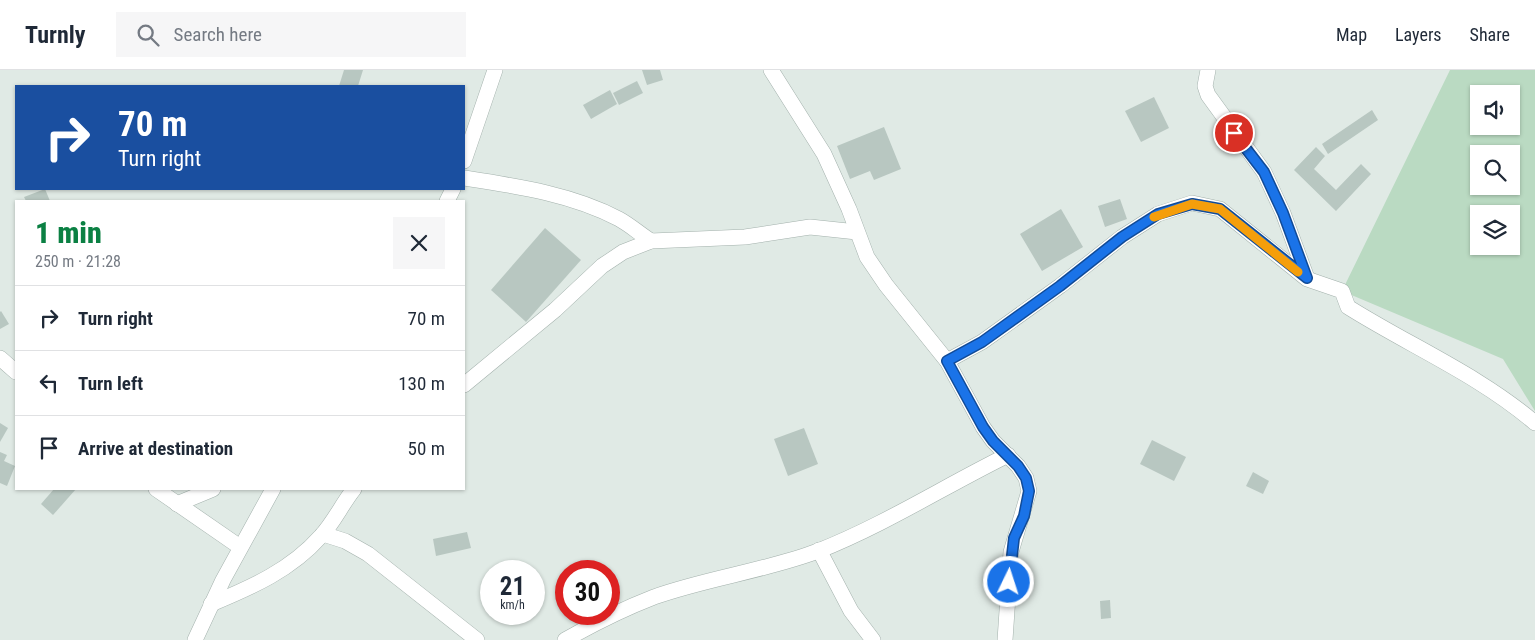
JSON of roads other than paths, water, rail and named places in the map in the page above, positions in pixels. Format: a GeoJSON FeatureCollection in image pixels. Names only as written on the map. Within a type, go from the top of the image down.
{"type":"FeatureCollection","features":[{"type":"Feature","properties":{"kind":"street"},"geometry":{"type":"LineString","coordinates":[[465,158],[495,70]]}},
{"type":"Feature","properties":{"kind":"street"},"geometry":{"type":"LineString","coordinates":[[772,70],[824,154],[849,208],[867,257],[886,285],[947,361],[983,427],[993,441],[1008,455],[1026,478],[1029,491],[1011,552],[1005,640]]}},
{"type":"Feature","properties":{"kind":"street"},"geometry":{"type":"LineString","coordinates":[[1208,70],[1205,86],[1208,96],[1264,172],[1283,213],[1307,278]]}},
{"type":"Feature","properties":{"kind":"street"},"geometry":{"type":"LineString","coordinates":[[465,178],[516,186],[596,208],[621,220],[651,241]]}},
{"type":"Feature","properties":{"kind":"street"},"geometry":{"type":"LineString","coordinates":[[947,361],[982,342],[1060,286],[1122,237],[1158,214],[1192,204],[1220,209],[1307,278],[1342,291],[1348,307],[1476,381],[1514,405],[1535,423]]}},
{"type":"Feature","properties":{"kind":"street"},"geometry":{"type":"LineString","coordinates":[[465,383],[555,310],[602,266],[623,252],[651,241],[745,236],[810,227],[857,232]]}},
{"type":"Feature","properties":{"kind":"street"},"geometry":{"type":"LineString","coordinates":[[0,358],[15,371]]}},
{"type":"Feature","properties":{"kind":"street"},"geometry":{"type":"LineString","coordinates":[[565,640],[594,623],[654,597],[757,571],[819,550],[902,511],[1008,455]]}},
{"type":"Feature","properties":{"kind":"street"},"geometry":{"type":"LineString","coordinates":[[157,490],[240,547]]}},
{"type":"Feature","properties":{"kind":"street"},"geometry":{"type":"LineString","coordinates":[[177,504],[211,490]]}},
{"type":"Feature","properties":{"kind":"street"},"geometry":{"type":"LineString","coordinates":[[195,640],[240,547],[272,490]]}},
{"type":"Feature","properties":{"kind":"street"},"geometry":{"type":"LineString","coordinates":[[211,604],[255,585],[287,567],[323,534],[353,490]]}},
{"type":"Feature","properties":{"kind":"street"},"geometry":{"type":"LineString","coordinates":[[323,534],[346,541],[368,554],[477,640]]}},
{"type":"Feature","properties":{"kind":"street"},"geometry":{"type":"LineString","coordinates":[[819,550],[851,611],[873,640]]}}]}
